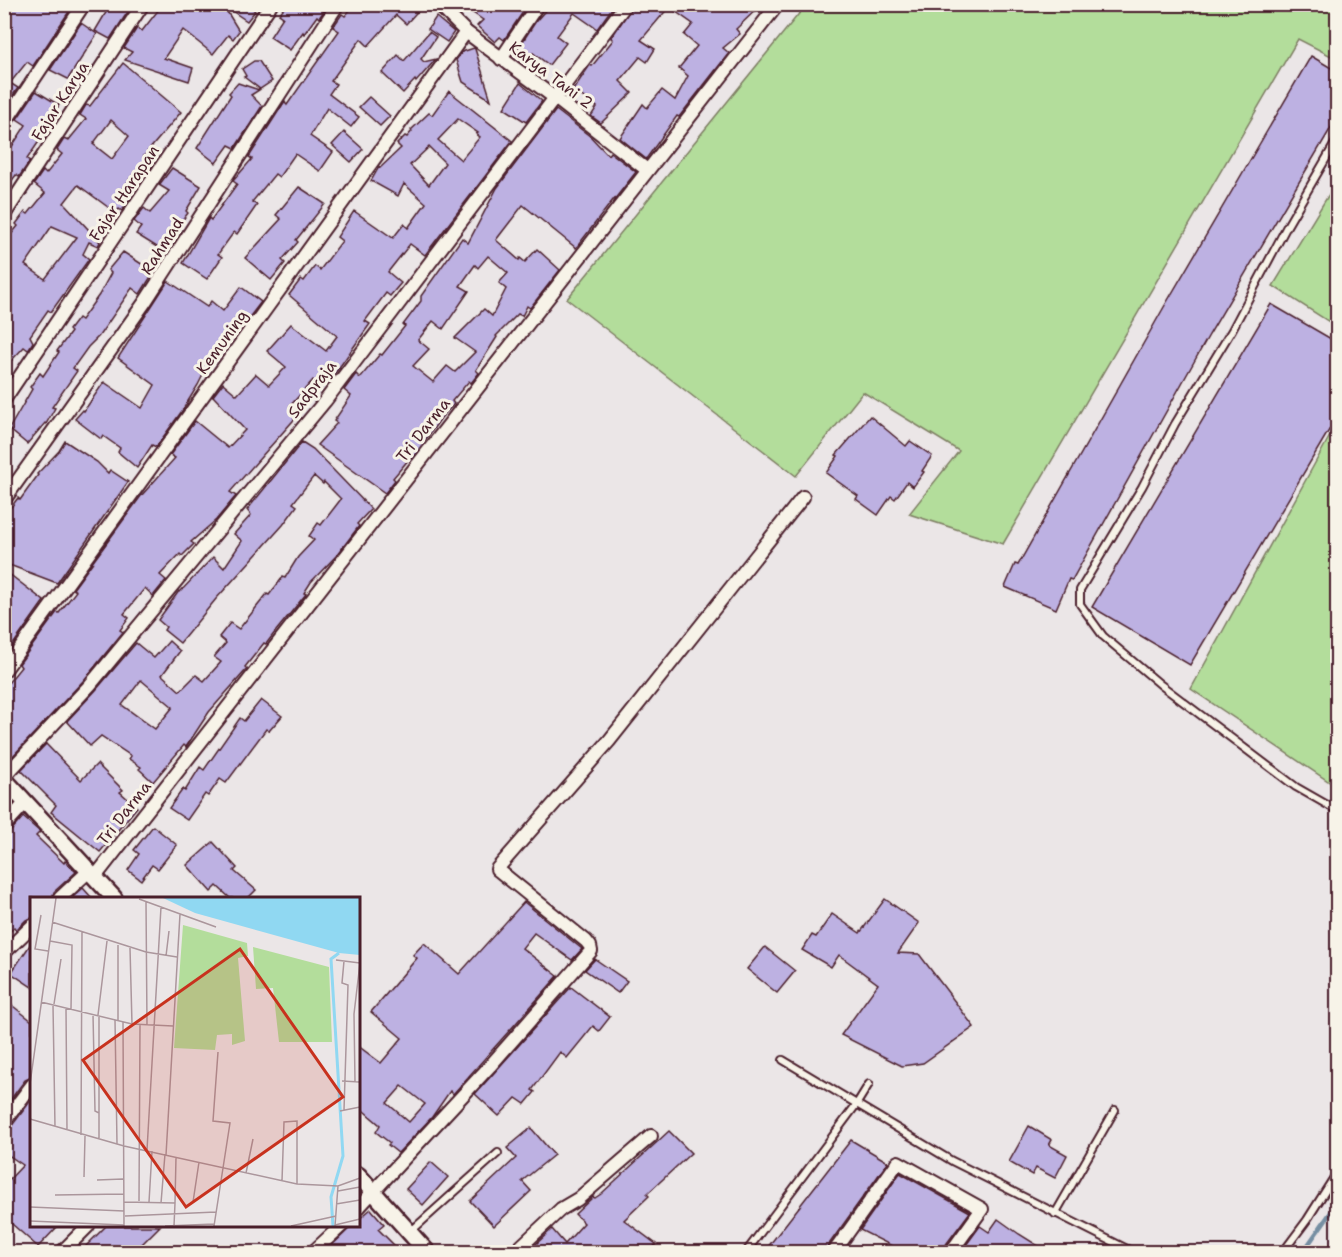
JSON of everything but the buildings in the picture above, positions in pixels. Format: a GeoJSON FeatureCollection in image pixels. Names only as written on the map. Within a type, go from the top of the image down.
{"type":"FeatureCollection","features":[{"type":"Feature","properties":{"kind":"street"},"geometry":{"type":"LineString","coordinates":[[4,124],[84,4]]}},
{"type":"Feature","properties":{"kind":"street","name":"Fajar Karya"},"geometry":{"type":"LineString","coordinates":[[4,215],[143,4]]}},
{"type":"Feature","properties":{"kind":"street","name":"Fajar Harapan"},"geometry":{"type":"LineString","coordinates":[[4,400],[271,4]]}},
{"type":"Feature","properties":{"kind":"street","name":"Rahmad"},"geometry":{"type":"LineString","coordinates":[[4,500],[145,302],[338,4]]}},
{"type":"Feature","properties":{"kind":"street","name":"Karya Tani 2"},"geometry":{"type":"LineString","coordinates":[[438,4],[466,32],[647,170]]}},
{"type":"Feature","properties":{"kind":"street"},"geometry":{"type":"LineString","coordinates":[[501,59],[538,4]]}},
{"type":"Feature","properties":{"kind":"street","name":"Sadpraja"},"geometry":{"type":"LineString","coordinates":[[4,778],[90,685],[325,401],[626,4]]}},
{"type":"Feature","properties":{"kind":"street","name":"Tri Darma"},"geometry":{"type":"LineString","coordinates":[[61,897],[92,874],[778,4]]}},
{"type":"Feature","properties":{"kind":"street","name":"Kemuning"},"geometry":{"type":"LineString","coordinates":[[4,671],[466,32]]}},
{"type":"Feature","properties":{"kind":"street"},"geometry":{"type":"LineString","coordinates":[[360,1207],[591,951],[586,941],[497,868],[616,733],[802,497]]}},
{"type":"Feature","properties":{"kind":"street"},"geometry":{"type":"LineString","coordinates":[[4,778],[113,897]]}},
{"type":"Feature","properties":{"kind":"street"},"geometry":{"type":"LineString","coordinates":[[4,826],[26,802]]}},
{"type":"Feature","properties":{"kind":"street"},"geometry":{"type":"LineString","coordinates":[[4,953],[30,928]]}},
{"type":"Feature","properties":{"kind":"street"},"geometry":{"type":"LineString","coordinates":[[4,1122],[30,1088]]}},
{"type":"Feature","properties":{"kind":"street"},"geometry":{"type":"LineString","coordinates":[[515,1252],[561,1209],[578,1199],[651,1136]]}},
{"type":"Feature","properties":{"kind":"street"},"geometry":{"type":"LineString","coordinates":[[834,1252],[898,1162],[982,1209],[951,1252]]}},
{"type":"Feature","properties":{"kind":"street"},"geometry":{"type":"LineString","coordinates":[[360,1177],[427,1252]]}},
{"type":"Feature","properties":{"kind":"street"},"geometry":{"type":"LineString","coordinates":[[62,1252],[87,1227]]}},
{"type":"Feature","properties":{"kind":"street"},"geometry":{"type":"LineString","coordinates":[[313,1252],[340,1227]]}},
{"type":"Feature","properties":{"kind":"lane"},"geometry":{"type":"LineString","coordinates":[[1338,138],[1287,226],[1232,330],[1175,424],[1142,487],[1092,567],[1080,590],[1080,604],[1103,636],[1161,685],[1296,787],[1338,811]]}},
{"type":"Feature","properties":{"kind":"lane"},"geometry":{"type":"LineString","coordinates":[[783,1060],[952,1161],[1133,1252]]}},
{"type":"Feature","properties":{"kind":"lane"},"geometry":{"type":"LineString","coordinates":[[747,1252],[856,1105],[869,1084]]}},
{"type":"Feature","properties":{"kind":"lane"},"geometry":{"type":"LineString","coordinates":[[1055,1214],[1115,1110]]}},
{"type":"Feature","properties":{"kind":"lane"},"geometry":{"type":"LineString","coordinates":[[409,1233],[498,1153]]}},
{"type":"Feature","properties":{"kind":"lane"},"geometry":{"type":"LineString","coordinates":[[1283,1252],[1307,1220],[1338,1171]]}},
{"type":"Feature","properties":{"kind":"green space"},"geometry":{"type":"Polygon","coordinates":[[[806,5],[1337,5],[1337,59],[1298,39],[1003,544],[909,514],[959,451],[863,392],[796,476],[567,299],[806,5]]]}},
{"type":"Feature","properties":{"kind":"green space"},"geometry":{"type":"Polygon","coordinates":[[[1337,181],[1337,327],[1273,286],[1337,181]]]}},
{"type":"Feature","properties":{"kind":"green space"},"geometry":{"type":"Polygon","coordinates":[[[1337,423],[1337,787],[1191,689],[1337,423]]]}},
{"type":"Feature","properties":{"kind":"waterway"},"geometry":{"type":"LineString","coordinates":[[1303,1252],[1338,1202]]}}]}
